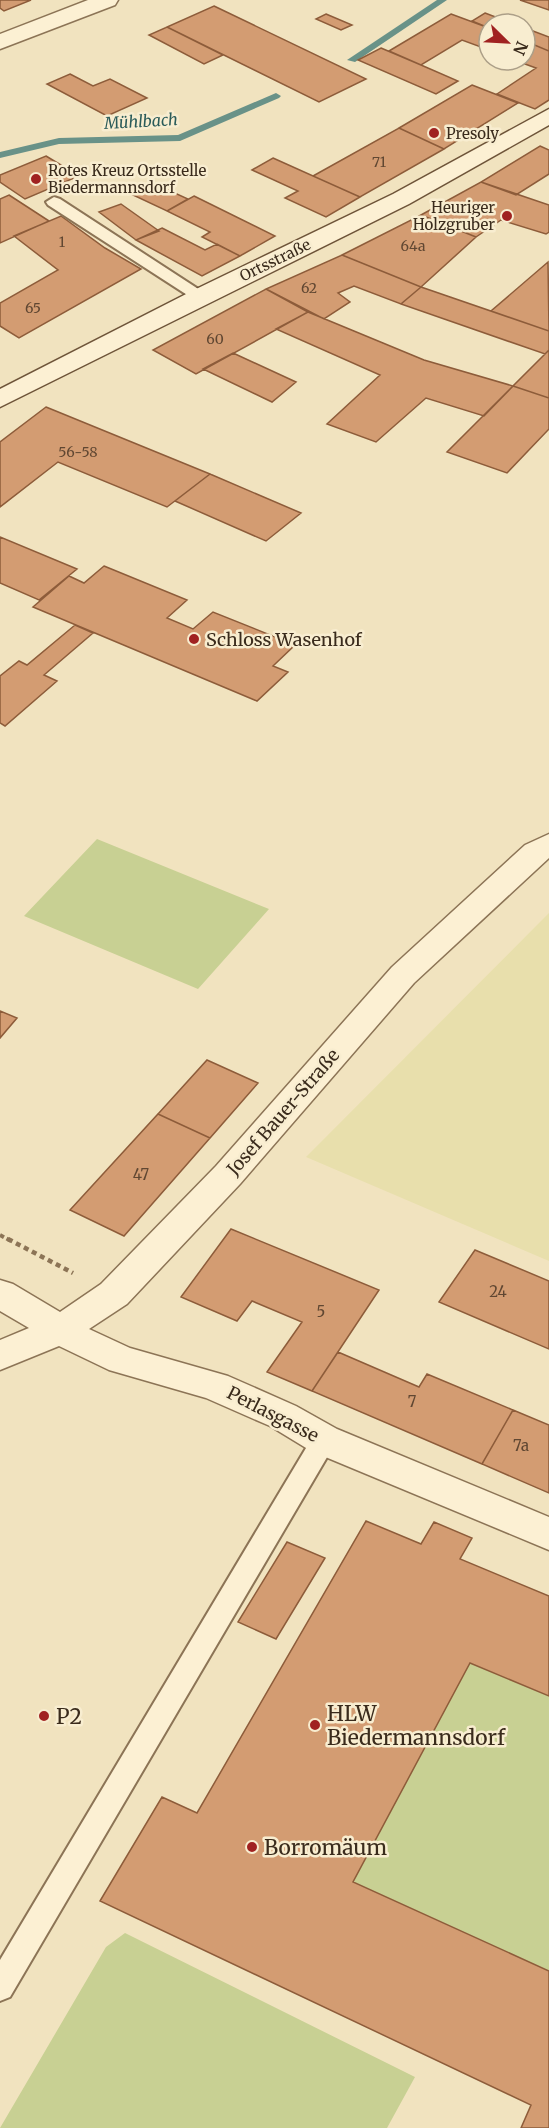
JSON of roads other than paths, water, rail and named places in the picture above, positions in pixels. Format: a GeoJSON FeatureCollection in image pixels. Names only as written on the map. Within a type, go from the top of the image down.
{"type":"FeatureCollection","features":[{"type":"Feature","properties":{"kind":"street"},"geometry":{"type":"LineString","coordinates":[[0,42],[107,0]]}},
{"type":"Feature","properties":{"kind":"street","name":"Ortsstraße"},"geometry":{"type":"LineString","coordinates":[[0,399],[201,296],[401,199],[549,116]]}},
{"type":"Feature","properties":{"kind":"street","name":"Josef Bauer-Straße"},"geometry":{"type":"LineString","coordinates":[[0,1356],[60,1330],[114,1294],[228,1175],[404,975],[536,852],[549,844]]}},
{"type":"Feature","properties":{"kind":"street","name":"Perlasgasse"},"geometry":{"type":"LineString","coordinates":[[0,1294],[60,1330],[122,1360],[215,1386],[241,1396],[283,1416],[324,1440],[549,1534]]}},
{"type":"Feature","properties":{"kind":"lane"},"geometry":{"type":"LineString","coordinates":[[54,202],[201,296]]}},
{"type":"Feature","properties":{"kind":"lane"},"geometry":{"type":"LineString","coordinates":[[0,1987],[324,1440]]}},
{"type":"Feature","properties":{"kind":"waterway","name":"Mühlbach"},"geometry":{"type":"LineString","coordinates":[[352,60],[443,0]]}},
{"type":"Feature","properties":{"kind":"waterway","name":"Mühlbach"},"geometry":{"type":"LineString","coordinates":[[0,155],[59,141],[180,138],[276,96]]}},
{"type":"Feature","properties":{"kind":"place","name":"Presoly"},"geometry":{"type":"Point","coordinates":[434,133]}},
{"type":"Feature","properties":{"kind":"place","name":"Rotes Kreuz Ortsstelle Biedermannsdorf"},"geometry":{"type":"Point","coordinates":[36,179]}},
{"type":"Feature","properties":{"kind":"place","name":"Heuriger Holzgruber"},"geometry":{"type":"Point","coordinates":[507,216]}},
{"type":"Feature","properties":{"kind":"place","name":"Schloss Wasenhof"},"geometry":{"type":"Point","coordinates":[194,639]}},
{"type":"Feature","properties":{"kind":"place","name":"P2"},"geometry":{"type":"Point","coordinates":[44,1716]}},
{"type":"Feature","properties":{"kind":"place","name":"HLW Biedermannsdorf"},"geometry":{"type":"Point","coordinates":[315,1725]}},
{"type":"Feature","properties":{"kind":"place","name":"Borromäum"},"geometry":{"type":"Point","coordinates":[252,1847]}}]}
